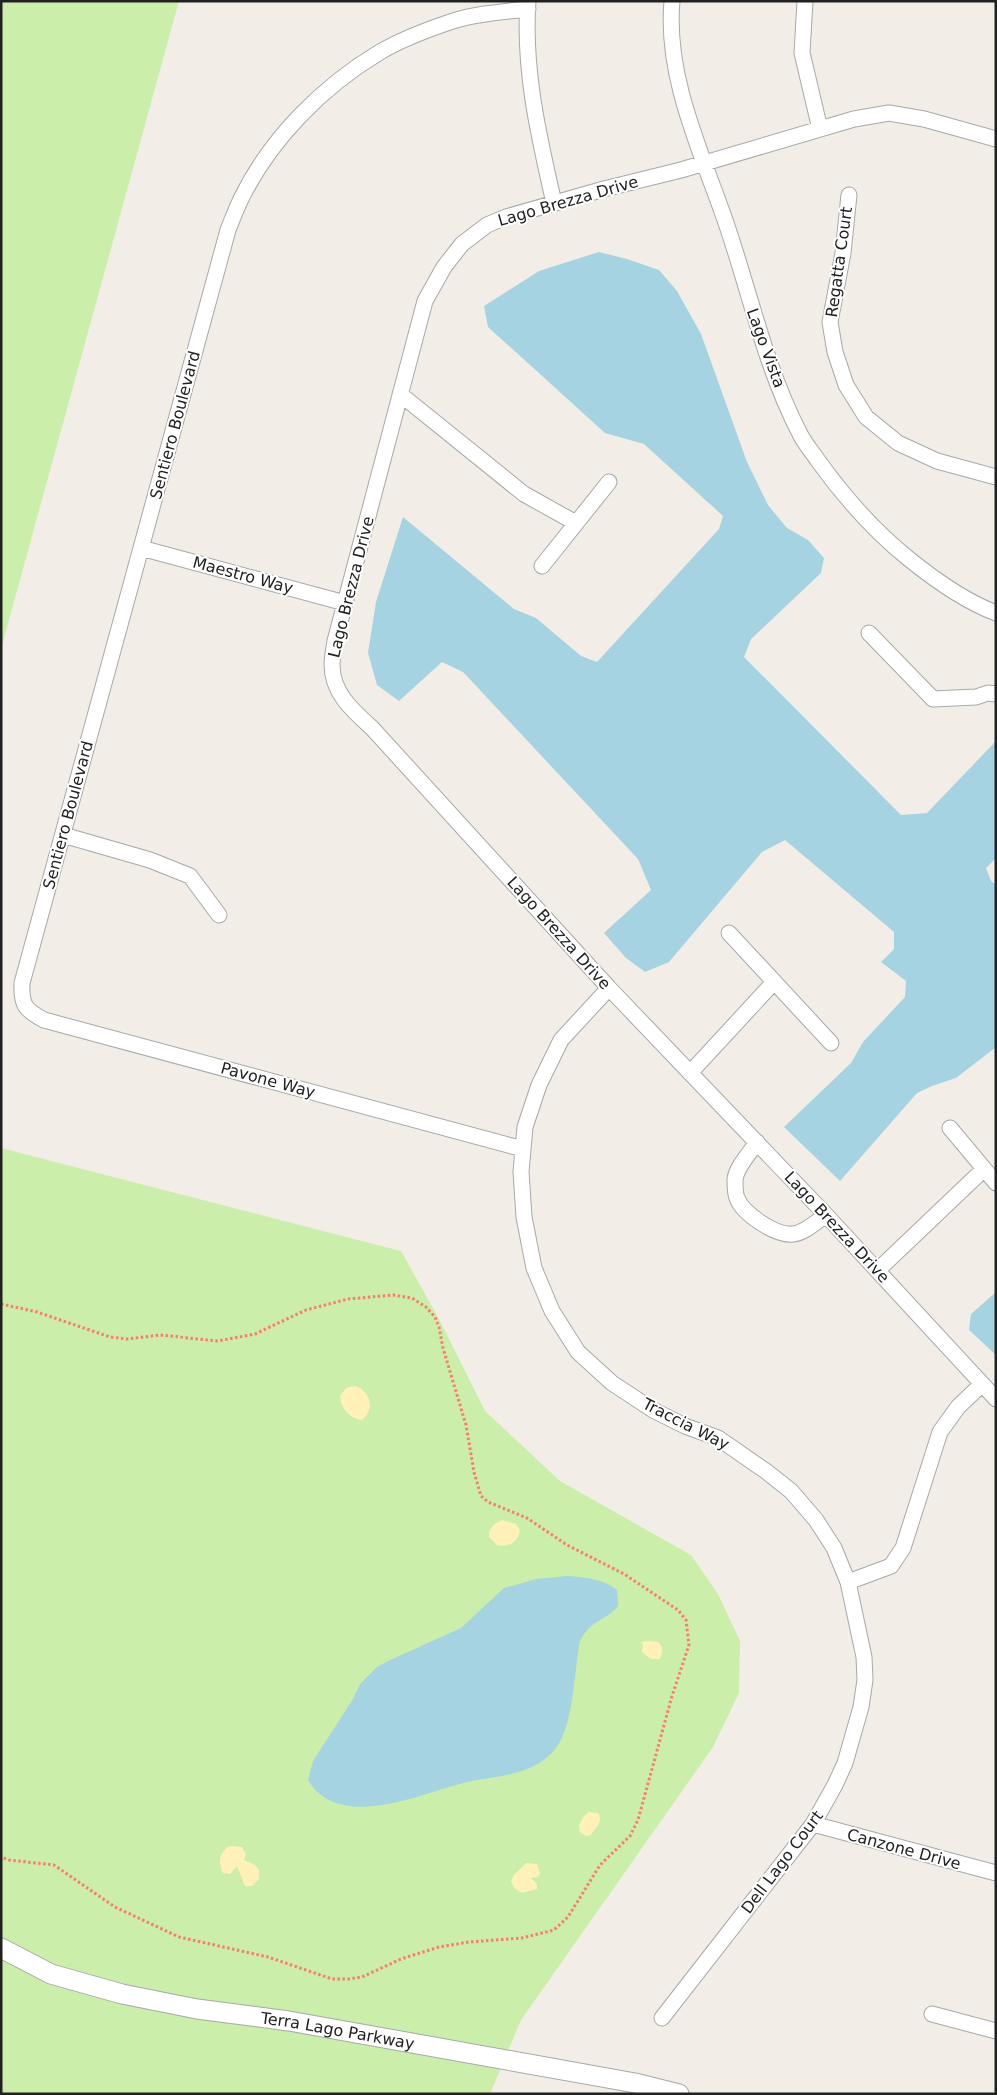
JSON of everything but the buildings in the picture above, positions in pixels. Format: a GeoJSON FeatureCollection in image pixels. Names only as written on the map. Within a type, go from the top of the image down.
{"type":"FeatureCollection","features":[{"type":"Feature","properties":{"kind":"street","name":"Lago Vista"},"geometry":{"type":"LineString","coordinates":[[672,1],[673,52],[692,132],[733,243],[752,310],[775,377],[800,436],[844,496],[889,543],[937,581],[996,612]]}},
{"type":"Feature","properties":{"kind":"street"},"geometry":{"type":"LineString","coordinates":[[805,1],[802,53],[820,129]]}},
{"type":"Feature","properties":{"kind":"street"},"geometry":{"type":"LineString","coordinates":[[528,5],[528,48],[532,100],[554,203]]}},
{"type":"Feature","properties":{"kind":"street","name":"Sentiero Boulevard"},"geometry":{"type":"LineString","coordinates":[[21,999],[22,983],[228,230],[241,198],[269,153],[304,112],[343,78],[380,51],[454,21],[528,5]]}},
{"type":"Feature","properties":{"kind":"street","name":"Lago Brezza Drive"},"geometry":{"type":"LineString","coordinates":[[996,139],[924,119],[888,113],[854,119],[506,217],[487,225],[462,244],[444,267],[425,301],[335,641],[332,666],[335,684],[348,706],[372,728],[609,988],[878,1270],[996,1399]]}},
{"type":"Feature","properties":{"kind":"street","name":"Regatta Court"},"geometry":{"type":"LineString","coordinates":[[849,195],[843,253],[830,322],[835,352],[846,385],[866,417],[898,443],[937,461],[996,477]]}},
{"type":"Feature","properties":{"kind":"street"},"geometry":{"type":"LineString","coordinates":[[400,394],[524,494],[576,523]]}},
{"type":"Feature","properties":{"kind":"street"},"geometry":{"type":"LineString","coordinates":[[542,566],[609,482]]}},
{"type":"Feature","properties":{"kind":"street","name":"Maestro Way"},"geometry":{"type":"LineString","coordinates":[[141,548],[345,603]]}},
{"type":"Feature","properties":{"kind":"street"},"geometry":{"type":"LineString","coordinates":[[869,633],[933,699],[976,697],[988,693],[996,694]]}},
{"type":"Feature","properties":{"kind":"street"},"geometry":{"type":"LineString","coordinates":[[62,835],[150,860],[190,876],[220,915]]}},
{"type":"Feature","properties":{"kind":"street"},"geometry":{"type":"LineString","coordinates":[[728,933],[831,1044]]}},
{"type":"Feature","properties":{"kind":"street"},"geometry":{"type":"LineString","coordinates":[[690,1073],[774,982]]}},
{"type":"Feature","properties":{"kind":"street","name":"Traccia Way"},"geometry":{"type":"LineString","coordinates":[[609,988],[561,1040],[539,1085],[525,1127],[521,1172],[524,1217],[534,1268],[552,1311],[578,1352],[612,1383],[653,1410],[685,1426],[718,1438],[791,1491],[816,1520],[834,1548],[848,1582]]}},
{"type":"Feature","properties":{"kind":"street","name":"Pavone Way"},"geometry":{"type":"LineString","coordinates":[[21,999],[29,1012],[44,1020],[523,1149]]}},
{"type":"Feature","properties":{"kind":"street"},"geometry":{"type":"LineString","coordinates":[[950,1128],[996,1183]]}},
{"type":"Feature","properties":{"kind":"street"},"geometry":{"type":"LineString","coordinates":[[757,1142],[743,1162],[735,1178],[737,1198],[752,1215],[765,1226],[779,1232],[793,1234],[826,1215]]}},
{"type":"Feature","properties":{"kind":"street"},"geometry":{"type":"LineString","coordinates":[[878,1270],[984,1169]]}},
{"type":"Feature","properties":{"kind":"street"},"geometry":{"type":"LineString","coordinates":[[848,1582],[891,1566],[903,1548],[940,1432],[958,1407],[982,1384]]}},
{"type":"Feature","properties":{"kind":"street","name":"Dell Lago Court"},"geometry":{"type":"LineString","coordinates":[[662,2018],[813,1824],[845,1764],[861,1707],[865,1680],[864,1656],[848,1582]]}},
{"type":"Feature","properties":{"kind":"street","name":"Canzone Drive"},"geometry":{"type":"LineString","coordinates":[[813,1824],[996,1873]]}},
{"type":"Feature","properties":{"kind":"street","name":"Terra Lago Parkway"},"geometry":{"type":"LineString","coordinates":[[1,1948],[51,1974],[122,1994],[197,2009],[289,2020],[635,2083],[679,2094]]}},
{"type":"Feature","properties":{"kind":"street"},"geometry":{"type":"LineString","coordinates":[[932,2014],[996,2031]]}},
{"type":"Feature","properties":{"kind":"path"},"geometry":{"type":"LineString","coordinates":[[1,1304],[37,1312],[110,1337],[127,1339],[160,1335],[218,1341],[255,1334],[306,1310],[348,1299],[394,1295],[412,1298],[430,1310],[439,1327],[443,1348],[466,1425],[474,1472],[481,1496],[488,1502],[527,1518],[567,1545],[624,1574],[678,1610],[686,1620],[689,1646],[672,1696],[638,1820],[630,1836],[600,1865],[568,1916],[554,1930],[539,1935],[439,1947],[401,1959],[362,1977],[332,1978],[268,1957],[179,1937],[115,1907],[54,1865],[8,1860],[1,1857]]}},
{"type":"Feature","properties":{"kind":"green space"},"geometry":{"type":"Polygon","coordinates":[[[1,1],[179,1],[1,649],[1,1]]]}},
{"type":"Feature","properties":{"kind":"green space"},"geometry":{"type":"Polygon","coordinates":[[[1,1148],[401,1251],[439,1319],[485,1411],[560,1481],[691,1555],[718,1594],[740,1641],[739,1693],[713,1747],[521,2020],[490,2094],[1,2094],[1,1148]]]}},
{"type":"Feature","properties":{"kind":"sand"},"geometry":{"type":"Polygon","coordinates":[[[355,1386],[364,1392],[369,1401],[369,1411],[362,1420],[346,1412],[341,1401],[340,1396],[346,1388],[355,1386]]]}},
{"type":"Feature","properties":{"kind":"sand"},"geometry":{"type":"Polygon","coordinates":[[[502,1520],[516,1524],[520,1530],[515,1541],[505,1546],[497,1545],[489,1537],[489,1531],[492,1527],[502,1520]]]}},
{"type":"Feature","properties":{"kind":"sand"},"geometry":{"type":"Polygon","coordinates":[[[647,1641],[660,1644],[662,1654],[660,1659],[651,1659],[642,1652],[643,1644],[641,1642],[647,1641]]]}},
{"type":"Feature","properties":{"kind":"sand"},"geometry":{"type":"Polygon","coordinates":[[[589,1812],[598,1813],[600,1819],[591,1835],[586,1836],[580,1832],[579,1825],[584,1816],[589,1812]]]}},
{"type":"Feature","properties":{"kind":"sand"},"geometry":{"type":"Polygon","coordinates":[[[227,1847],[242,1847],[246,1854],[244,1860],[255,1865],[259,1870],[259,1879],[252,1886],[245,1886],[237,1866],[230,1874],[223,1873],[220,1866],[222,1853],[227,1847]]]}},
{"type":"Feature","properties":{"kind":"sand"},"geometry":{"type":"Polygon","coordinates":[[[526,1863],[537,1864],[540,1873],[538,1877],[531,1878],[537,1884],[537,1889],[522,1893],[514,1888],[511,1881],[514,1875],[526,1863]]]}},
{"type":"Feature","properties":{"kind":"water"},"geometry":{"type":"Polygon","coordinates":[[[599,252],[659,270],[677,291],[701,334],[747,462],[768,505],[787,528],[808,540],[824,558],[821,573],[751,639],[744,657],[901,815],[927,813],[996,741],[996,858],[986,868],[991,881],[996,885],[996,1047],[956,1078],[917,1093],[840,1181],[784,1127],[851,1063],[863,1042],[905,997],[906,981],[881,962],[894,949],[894,932],[785,840],[762,852],[669,962],[645,972],[626,958],[604,933],[651,890],[638,859],[463,672],[442,662],[399,701],[377,685],[368,653],[376,602],[403,517],[514,609],[536,618],[581,656],[597,662],[719,529],[723,516],[644,444],[605,433],[488,327],[484,306],[539,271],[599,252]]]}},
{"type":"Feature","properties":{"kind":"water"},"geometry":{"type":"Polygon","coordinates":[[[996,1292],[996,1355],[969,1330],[971,1314],[996,1292]]]}},
{"type":"Feature","properties":{"kind":"water"},"geometry":{"type":"Polygon","coordinates":[[[567,1576],[594,1579],[612,1586],[617,1590],[618,1606],[589,1628],[580,1641],[570,1712],[562,1738],[547,1758],[525,1770],[463,1783],[403,1801],[381,1805],[359,1807],[339,1804],[322,1796],[308,1780],[313,1761],[353,1699],[360,1684],[377,1667],[461,1628],[504,1588],[536,1579],[567,1576]]]}}]}
